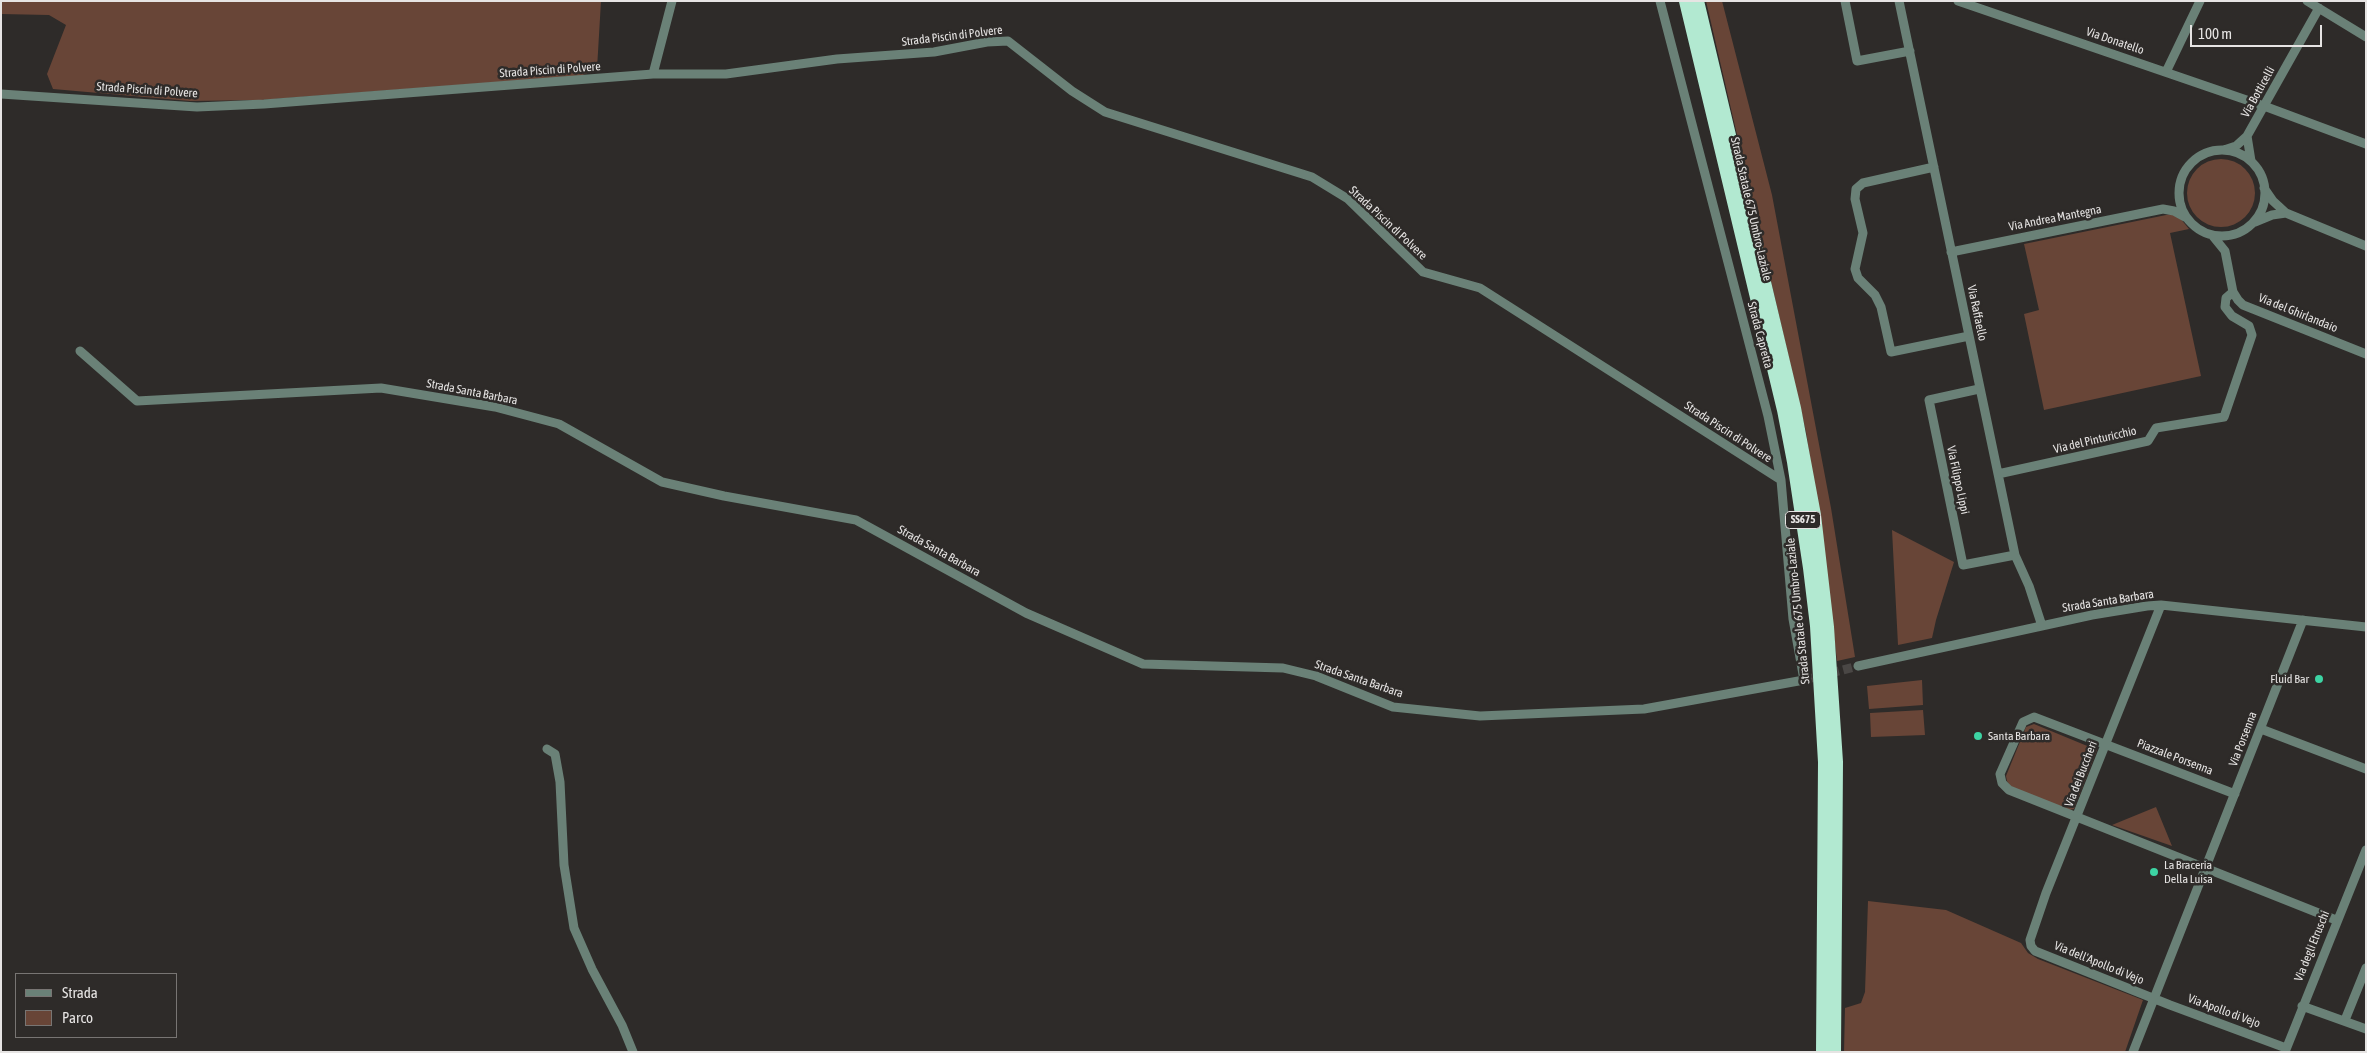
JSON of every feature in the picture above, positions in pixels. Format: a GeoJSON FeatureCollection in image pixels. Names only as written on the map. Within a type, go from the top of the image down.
{"type":"FeatureCollection","features":[{"type":"Feature","properties":{"kind":"highway","name":"Strada Statale 675 Umbro-Laziale"},"geometry":{"type":"LineString","coordinates":[[1686,1],[1784,410],[1810,568],[1819,654],[1825,762],[1823,1052]]}},
{"type":"Feature","properties":{"kind":"highway","name":"Strada Statale 675 Umbro-Laziale"},"geometry":{"type":"LineString","coordinates":[[1697,1],[1794,408],[1814,516],[1827,627],[1836,762],[1834,1052]]}},
{"type":"Feature","properties":{"kind":"street"},"geometry":{"type":"LineString","coordinates":[[653,74],[672,1]]}},
{"type":"Feature","properties":{"kind":"street","name":"Strada Capretta"},"geometry":{"type":"LineString","coordinates":[[1660,1],[1768,416],[1780,480],[1793,619],[1804,680]]}},
{"type":"Feature","properties":{"kind":"street"},"geometry":{"type":"LineString","coordinates":[[1845,1],[1857,61],[1910,51]]}},
{"type":"Feature","properties":{"kind":"street","name":"Via Raffaello"},"geometry":{"type":"LineString","coordinates":[[1899,1],[2016,555],[2029,586],[2042,626]]}},
{"type":"Feature","properties":{"kind":"street","name":"Via Donatello"},"geometry":{"type":"LineString","coordinates":[[1958,1],[2264,106],[2366,144]]}},
{"type":"Feature","properties":{"kind":"street"},"geometry":{"type":"LineString","coordinates":[[2166,72],[2200,1]]}},
{"type":"Feature","properties":{"kind":"street"},"geometry":{"type":"LineString","coordinates":[[2307,1],[2366,37]]}},
{"type":"Feature","properties":{"kind":"street","name":"Via Botticelli"},"geometry":{"type":"LineString","coordinates":[[2223,150],[2236,146],[2247,136],[2319,8]]}},
{"type":"Feature","properties":{"kind":"street","name":"Strada Piscin di Polvere"},"geometry":{"type":"LineString","coordinates":[[1,94],[197,107],[264,104],[653,74],[726,74],[837,59],[934,52],[987,42],[1008,41],[1072,91],[1104,112],[1312,177],[1348,199],[1423,272],[1480,288],[1780,480]]}},
{"type":"Feature","properties":{"kind":"street","name":"Via Botticelli"},"geometry":{"type":"LineString","coordinates":[[2247,136],[2250,161]]}},
{"type":"Feature","properties":{"kind":"street"},"geometry":{"type":"LineString","coordinates":[[2241,232],[2227,236],[2212,235],[2198,230],[2188,219],[2181,206],[2179,191],[2182,177],[2190,164],[2208,152],[2223,150],[2238,153],[2250,161],[2260,174],[2264,188],[2264,203],[2253,223]]}},
{"type":"Feature","properties":{"kind":"street"},"geometry":{"type":"LineString","coordinates":[[1934,167],[1863,183],[1856,189],[1855,199],[1863,233],[1854,269],[1858,278],[1875,295],[1881,307],[1891,352],[1969,336]]}},
{"type":"Feature","properties":{"kind":"street"},"geometry":{"type":"LineString","coordinates":[[2264,188],[2273,201],[2286,213],[2366,246]]}},
{"type":"Feature","properties":{"kind":"street"},"geometry":{"type":"LineString","coordinates":[[2163,209],[2172,202],[2179,191]]}},
{"type":"Feature","properties":{"kind":"street"},"geometry":{"type":"LineString","coordinates":[[2163,209],[2174,211],[2188,219]]}},
{"type":"Feature","properties":{"kind":"street","name":"Via Andrea Mantegna"},"geometry":{"type":"LineString","coordinates":[[1951,252],[2163,209]]}},
{"type":"Feature","properties":{"kind":"street"},"geometry":{"type":"LineString","coordinates":[[2227,256],[2231,241],[2253,223],[2272,215],[2286,213]]}},
{"type":"Feature","properties":{"kind":"street"},"geometry":{"type":"LineString","coordinates":[[2212,235],[2223,247],[2227,256],[2233,292]]}},
{"type":"Feature","properties":{"kind":"street","name":"Via del Ghirlandaio"},"geometry":{"type":"LineString","coordinates":[[2233,292],[2244,305],[2366,354]]}},
{"type":"Feature","properties":{"kind":"street","name":"Via del Pinturicchio"},"geometry":{"type":"LineString","coordinates":[[1998,474],[2148,441],[2156,428],[2224,417],[2252,335],[2248,326],[2232,316],[2225,307],[2226,298],[2233,292]]}},
{"type":"Feature","properties":{"kind":"street","name":"Strada Santa Barbara"},"geometry":{"type":"LineString","coordinates":[[80,351],[138,401],[381,388],[495,406],[559,424],[662,482],[724,496],[856,520],[1026,613],[1143,664],[1283,668],[1316,676],[1393,707],[1480,716],[1644,709],[1804,680]]}},
{"type":"Feature","properties":{"kind":"street","name":"Via Filippo Lippi"},"geometry":{"type":"LineString","coordinates":[[1980,389],[1929,400],[1961,555],[1964,565],[2016,555]]}},
{"type":"Feature","properties":{"kind":"street","name":"Strada Santa Barbara"},"geometry":{"type":"LineString","coordinates":[[1858,666],[2101,613],[2161,605],[2366,627]]}},
{"type":"Feature","properties":{"kind":"street","name":"Via dei Buccheri"},"geometry":{"type":"LineString","coordinates":[[2035,951],[2030,940],[2046,893],[2078,818],[2161,605]]}},
{"type":"Feature","properties":{"kind":"street","name":"Via Porsenna"},"geometry":{"type":"LineString","coordinates":[[2133,1052],[2303,620]]}},
{"type":"Feature","properties":{"kind":"street","name":"Piazzale Porsenna"},"geometry":{"type":"LineString","coordinates":[[2078,818],[2009,790],[2002,783],[2000,774],[2023,722],[2028,718],[2034,717],[2235,794]]}},
{"type":"Feature","properties":{"kind":"street"},"geometry":{"type":"LineString","coordinates":[[2261,729],[2366,769]]}},
{"type":"Feature","properties":{"kind":"street"},"geometry":{"type":"LineString","coordinates":[[547,749],[555,754],[559,775],[564,866],[574,928],[592,969],[622,1024],[634,1052]]}},
{"type":"Feature","properties":{"kind":"street"},"geometry":{"type":"LineString","coordinates":[[2078,818],[2336,920]]}},
{"type":"Feature","properties":{"kind":"street","name":"Via degli Etruschi"},"geometry":{"type":"LineString","coordinates":[[2285,1050],[2336,920],[2366,850]]}},
{"type":"Feature","properties":{"kind":"street","name":"Via dell'Apollo di Vejo"},"geometry":{"type":"LineString","coordinates":[[2035,951],[2154,999]]}},
{"type":"Feature","properties":{"kind":"street"},"geometry":{"type":"LineString","coordinates":[[2345,1020],[2366,968]]}},
{"type":"Feature","properties":{"kind":"street","name":"Via Apollo di Vejo"},"geometry":{"type":"LineString","coordinates":[[2154,999],[2285,1050]]}},
{"type":"Feature","properties":{"kind":"street"},"geometry":{"type":"LineString","coordinates":[[2302,1006],[2366,1029]]}},
{"type":"Feature","properties":{"kind":"green space"},"geometry":{"type":"Polygon","coordinates":[[[1,1],[601,1],[597,69],[580,76],[261,100],[190,101],[53,89],[47,74],[66,25],[49,15],[1,14],[1,1]]]}},
{"type":"Feature","properties":{"kind":"green space"},"geometry":{"type":"Polygon","coordinates":[[[1706,1],[1722,1],[1772,195],[1831,508],[1855,657],[1837,661],[1825,556],[1806,432],[1706,1]]]}},
{"type":"Feature","properties":{"kind":"green space"},"geometry":{"type":"Polygon","coordinates":[[[2214,159],[2228,159],[2240,164],[2250,174],[2255,186],[2255,200],[2250,212],[2240,222],[2228,227],[2214,227],[2202,222],[2192,212],[2187,200],[2187,186],[2192,174],[2202,164],[2214,159]]]}},
{"type":"Feature","properties":{"kind":"green space"},"geometry":{"type":"Polygon","coordinates":[[[2171,214],[2180,218],[2189,229],[2170,233],[2201,376],[2044,410],[2024,314],[2039,310],[2024,244],[2171,214]]]}},
{"type":"Feature","properties":{"kind":"green space"},"geometry":{"type":"Polygon","coordinates":[[[1892,530],[1954,562],[1932,638],[1898,645],[1892,530]]]}},
{"type":"Feature","properties":{"kind":"green space"},"geometry":{"type":"Polygon","coordinates":[[[1922,680],[1923,705],[1869,709],[1867,686],[1922,680]]]}},
{"type":"Feature","properties":{"kind":"green space"},"geometry":{"type":"Polygon","coordinates":[[[1923,710],[1925,735],[1871,737],[1870,713],[1923,710]]]}},
{"type":"Feature","properties":{"kind":"green space"},"geometry":{"type":"Polygon","coordinates":[[[2034,724],[2097,750],[2074,809],[2069,810],[2011,787],[2007,781],[2006,776],[2026,727],[2034,724]]]}},
{"type":"Feature","properties":{"kind":"green space"},"geometry":{"type":"Polygon","coordinates":[[[2156,807],[2172,846],[2112,825],[2156,807]]]}},
{"type":"Feature","properties":{"kind":"green space"},"geometry":{"type":"Polygon","coordinates":[[[1868,901],[1946,910],[2021,943],[2028,953],[2038,959],[2143,1000],[2125,1052],[1844,1052],[1845,1008],[1861,1003],[1865,992],[1868,901]]]}},
{"type":"Feature","properties":{"kind":"tunnel"},"geometry":{"type":"LineString","coordinates":[[1804,680],[1858,666]]}},
{"type":"Feature","properties":{"kind":"place","name":"Fluid Bar"},"geometry":{"type":"Point","coordinates":[2319,679]}},
{"type":"Feature","properties":{"kind":"place","name":"Santa Barbara"},"geometry":{"type":"Point","coordinates":[1978,736]}},
{"type":"Feature","properties":{"kind":"place","name":"La Braceria Della Luisa"},"geometry":{"type":"Point","coordinates":[2154,872]}}]}
